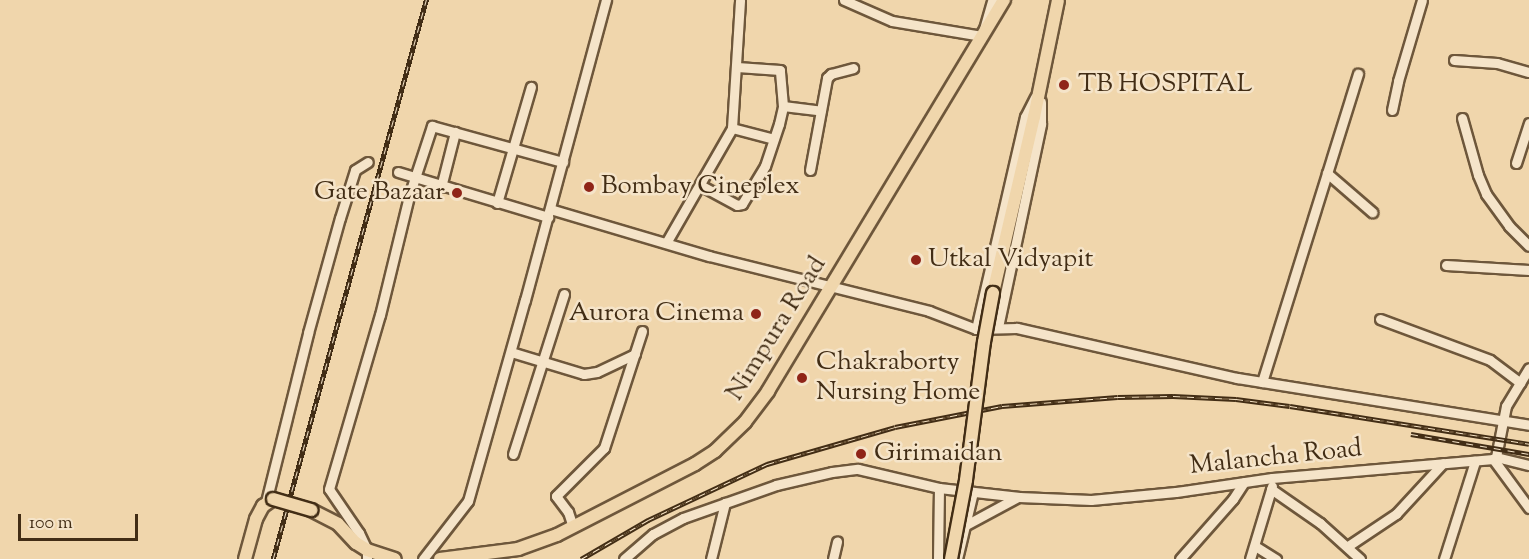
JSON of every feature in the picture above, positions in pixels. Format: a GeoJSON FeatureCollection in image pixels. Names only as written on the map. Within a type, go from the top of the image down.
{"type":"FeatureCollection","features":[{"type":"Feature","properties":{"kind":"main road","name":"Nimpura Road"},"geometry":{"type":"LineString","coordinates":[[441,559],[518,549],[573,527],[666,480],[715,451],[745,422],[768,391],[1004,0]]}},
{"type":"Feature","properties":{"kind":"main road"},"geometry":{"type":"LineString","coordinates":[[951,559],[966,480],[984,342],[993,293],[1041,84],[1054,3]]}},
{"type":"Feature","properties":{"kind":"main road"},"geometry":{"type":"LineString","coordinates":[[245,559],[256,519],[270,500],[311,510],[338,524],[367,554],[395,559]]}},
{"type":"Feature","properties":{"kind":"street"},"geometry":{"type":"LineString","coordinates":[[423,559],[468,501],[511,352],[606,0]]}},
{"type":"Feature","properties":{"kind":"street"},"geometry":{"type":"LineString","coordinates":[[666,243],[732,128],[740,0]]}},
{"type":"Feature","properties":{"kind":"street"},"geometry":{"type":"LineString","coordinates":[[844,0],[892,21],[982,36],[992,0]]}},
{"type":"Feature","properties":{"kind":"street"},"geometry":{"type":"LineString","coordinates":[[1392,110],[1400,71],[1422,0]]}},
{"type":"Feature","properties":{"kind":"street"},"geometry":{"type":"LineString","coordinates":[[1454,60],[1497,63],[1529,72]]}},
{"type":"Feature","properties":{"kind":"street"},"geometry":{"type":"LineString","coordinates":[[700,185],[740,205],[765,166],[774,139],[783,106],[780,70],[737,66]]}},
{"type":"Feature","properties":{"kind":"street"},"geometry":{"type":"LineString","coordinates":[[810,170],[827,78],[831,74],[853,68]]}},
{"type":"Feature","properties":{"kind":"street"},"geometry":{"type":"LineString","coordinates":[[1262,382],[1358,74]]}},
{"type":"Feature","properties":{"kind":"street"},"geometry":{"type":"LineString","coordinates":[[998,327],[1041,124],[1041,84]]}},
{"type":"Feature","properties":{"kind":"street"},"geometry":{"type":"LineString","coordinates":[[976,329],[1025,117],[1041,84]]}},
{"type":"Feature","properties":{"kind":"street"},"geometry":{"type":"LineString","coordinates":[[497,203],[531,87]]}},
{"type":"Feature","properties":{"kind":"street"},"geometry":{"type":"LineString","coordinates":[[783,106],[821,111]]}},
{"type":"Feature","properties":{"kind":"street"},"geometry":{"type":"LineString","coordinates":[[1462,118],[1478,175],[1486,194],[1509,226],[1529,246]]}},
{"type":"Feature","properties":{"kind":"street"},"geometry":{"type":"LineString","coordinates":[[1516,163],[1529,123]]}},
{"type":"Feature","properties":{"kind":"street"},"geometry":{"type":"LineString","coordinates":[[367,554],[348,515],[329,489],[364,360],[380,315],[414,180],[432,126],[563,162]]}},
{"type":"Feature","properties":{"kind":"street"},"geometry":{"type":"LineString","coordinates":[[732,128],[774,139]]}},
{"type":"Feature","properties":{"kind":"street"},"geometry":{"type":"LineString","coordinates":[[441,187],[455,132]]}},
{"type":"Feature","properties":{"kind":"street"},"geometry":{"type":"LineString","coordinates":[[270,500],[308,333],[340,218],[355,170],[368,162]]}},
{"type":"Feature","properties":{"kind":"street"},"geometry":{"type":"LineString","coordinates":[[398,172],[414,180],[497,203],[549,213],[929,311],[976,329],[1017,328],[1262,382],[1529,426]]}},
{"type":"Feature","properties":{"kind":"street"},"geometry":{"type":"LineString","coordinates":[[1327,173],[1372,212]]}},
{"type":"Feature","properties":{"kind":"street"},"geometry":{"type":"LineString","coordinates":[[1446,265],[1529,270]]}},
{"type":"Feature","properties":{"kind":"street"},"geometry":{"type":"LineString","coordinates":[[513,454],[564,294]]}},
{"type":"Feature","properties":{"kind":"street"},"geometry":{"type":"LineString","coordinates":[[1380,319],[1490,360],[1520,383]]}},
{"type":"Feature","properties":{"kind":"street"},"geometry":{"type":"LineString","coordinates":[[573,527],[568,512],[556,496],[604,448],[642,331]]}},
{"type":"Feature","properties":{"kind":"street"},"geometry":{"type":"LineString","coordinates":[[511,352],[592,374],[635,354]]}},
{"type":"Feature","properties":{"kind":"street"},"geometry":{"type":"LineString","coordinates":[[1529,368],[1506,406],[1494,458],[1529,508]]}},
{"type":"Feature","properties":{"kind":"street","name":"Malancha Road"},"geometry":{"type":"LineString","coordinates":[[624,559],[653,534],[682,518],[776,485],[832,472],[858,470],[939,489],[1019,497],[1091,500],[1272,478],[1494,458],[1529,465]]}},
{"type":"Feature","properties":{"kind":"street"},"geometry":{"type":"LineString","coordinates":[[1444,559],[1475,461]]}},
{"type":"Feature","properties":{"kind":"street"},"geometry":{"type":"LineString","coordinates":[[1348,546],[1396,514],[1443,464]]}},
{"type":"Feature","properties":{"kind":"street"},"geometry":{"type":"LineString","coordinates":[[1250,559],[1271,489],[1272,478]]}},
{"type":"Feature","properties":{"kind":"street"},"geometry":{"type":"LineString","coordinates":[[1180,559],[1233,499],[1244,482]]}},
{"type":"Feature","properties":{"kind":"street"},"geometry":{"type":"LineString","coordinates":[[938,559],[939,489]]}},
{"type":"Feature","properties":{"kind":"street"},"geometry":{"type":"LineString","coordinates":[[1271,489],[1348,546],[1360,559]]}},
{"type":"Feature","properties":{"kind":"street"},"geometry":{"type":"LineString","coordinates":[[957,559],[973,492]]}},
{"type":"Feature","properties":{"kind":"street"},"geometry":{"type":"LineString","coordinates":[[966,525],[1019,497]]}},
{"type":"Feature","properties":{"kind":"street"},"geometry":{"type":"LineString","coordinates":[[711,559],[725,503]]}},
{"type":"Feature","properties":{"kind":"street"},"geometry":{"type":"LineString","coordinates":[[832,559],[837,541]]}},
{"type":"Feature","properties":{"kind":"street"},"geometry":{"type":"LineString","coordinates":[[1255,546],[1276,559]]}},
{"type":"Feature","properties":{"kind":"railway"},"geometry":{"type":"LineString","coordinates":[[273,559],[426,0]]}},
{"type":"Feature","properties":{"kind":"railway"},"geometry":{"type":"LineString","coordinates":[[581,559],[648,520],[767,464],[895,427],[1002,406],[1118,397],[1173,396],[1236,399],[1529,444]]}},
{"type":"Feature","properties":{"kind":"railway"},"geometry":{"type":"LineString","coordinates":[[1411,434],[1529,454]]}},
{"type":"Feature","properties":{"kind":"place","name":"TB HOSPITAL"},"geometry":{"type":"Point","coordinates":[1064,85]}},
{"type":"Feature","properties":{"kind":"place","name":"Bombay Cineplex"},"geometry":{"type":"Point","coordinates":[589,187]}},
{"type":"Feature","properties":{"kind":"place","name":"Gate Bazaar"},"geometry":{"type":"Point","coordinates":[457,193]}},
{"type":"Feature","properties":{"kind":"place","name":"Utkal Vidyapit"},"geometry":{"type":"Point","coordinates":[916,260]}},
{"type":"Feature","properties":{"kind":"place","name":"Aurora Cinema"},"geometry":{"type":"Point","coordinates":[756,314]}},
{"type":"Feature","properties":{"kind":"place","name":"Chakraborty Nursing Home"},"geometry":{"type":"Point","coordinates":[802,378]}},
{"type":"Feature","properties":{"kind":"place","name":"Girimaidan"},"geometry":{"type":"Point","coordinates":[861,454]}}]}
